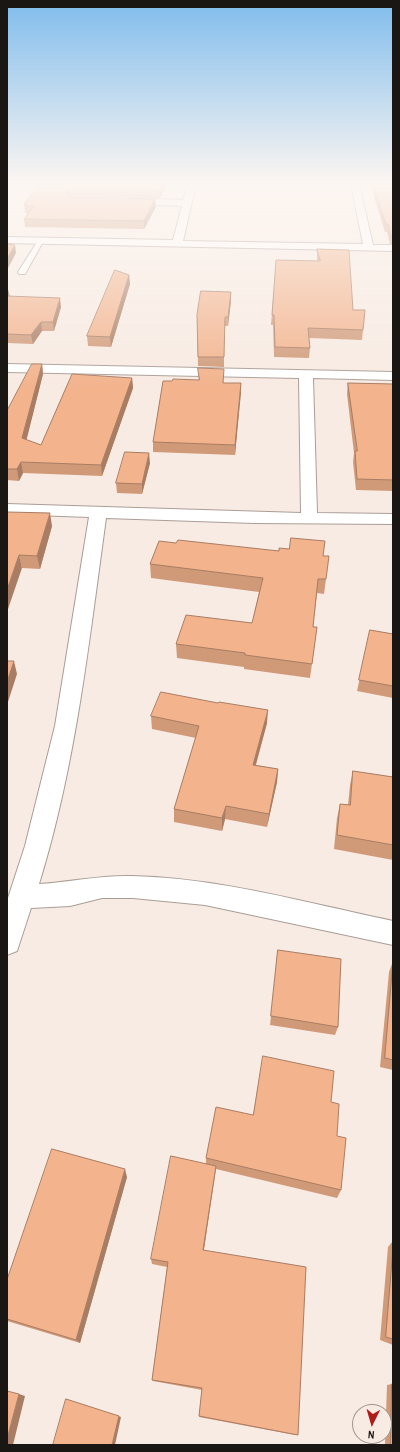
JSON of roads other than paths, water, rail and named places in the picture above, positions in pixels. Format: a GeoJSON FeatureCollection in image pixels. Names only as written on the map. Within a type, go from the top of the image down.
{"type":"FeatureCollection","features":[{"type":"Feature","properties":{"kind":"street"},"geometry":{"type":"LineString","coordinates":[[7,368],[393,376]]}},
{"type":"Feature","properties":{"kind":"street"},"geometry":{"type":"LineString","coordinates":[[306,373],[310,519]]}},
{"type":"Feature","properties":{"kind":"street"},"geometry":{"type":"LineString","coordinates":[[7,509],[310,519],[393,519]]}},
{"type":"Feature","properties":{"kind":"street"},"geometry":{"type":"LineString","coordinates":[[7,942],[23,897],[38,846],[66,726],[98,513]]}},
{"type":"Feature","properties":{"kind":"street"},"geometry":{"type":"LineString","coordinates":[[23,897],[70,894],[102,887],[133,887],[205,893],[393,933]]}},
{"type":"Feature","properties":{"kind":"lane"},"geometry":{"type":"LineString","coordinates":[[22,272],[34,252]]}}]}
